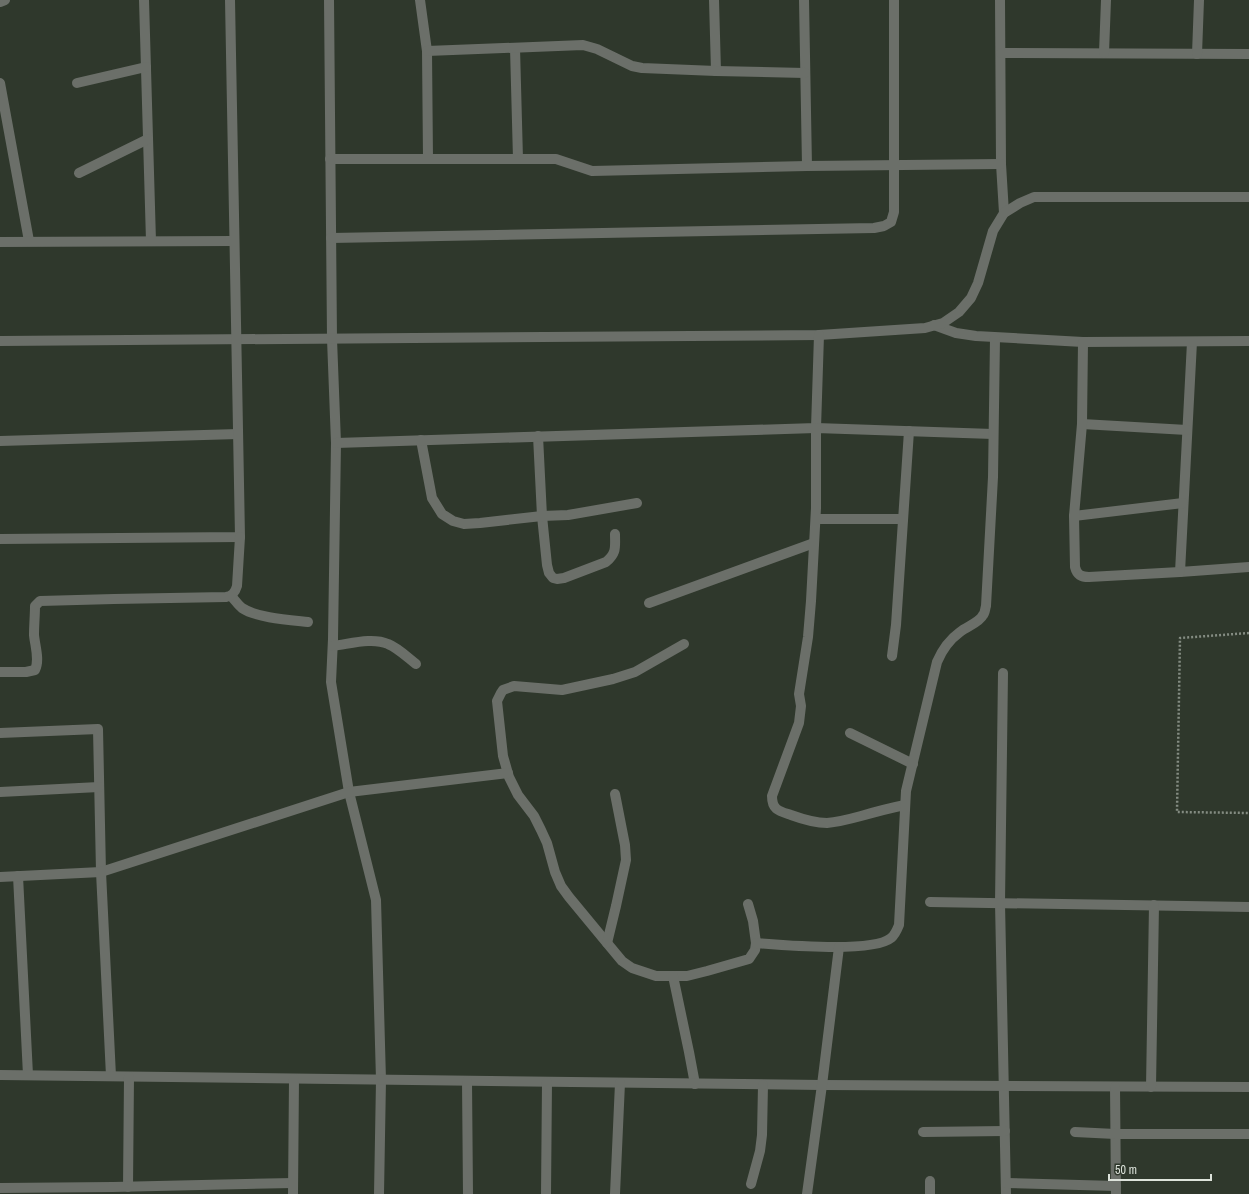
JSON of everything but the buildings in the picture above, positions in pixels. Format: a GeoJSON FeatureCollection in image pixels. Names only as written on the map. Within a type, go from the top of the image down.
{"type":"FeatureCollection","features":[{"type":"Feature","properties":{"kind":"street"},"geometry":{"type":"LineString","coordinates":[[0,2],[5,0]]}},
{"type":"Feature","properties":{"kind":"street"},"geometry":{"type":"LineString","coordinates":[[144,0],[151,241]]}},
{"type":"Feature","properties":{"kind":"street"},"geometry":{"type":"LineString","coordinates":[[0,672],[26,672],[35,670],[37,665],[34,636],[35,606],[40,601],[114,598],[226,597],[231,596],[235,592],[237,586],[240,536],[230,0]]}},
{"type":"Feature","properties":{"kind":"street"},"geometry":{"type":"LineString","coordinates":[[329,0],[332,339],[336,442],[333,646],[331,682],[349,792],[376,900],[381,1080],[379,1194]]}},
{"type":"Feature","properties":{"kind":"street"},"geometry":{"type":"LineString","coordinates":[[420,0],[427,51],[428,159]]}},
{"type":"Feature","properties":{"kind":"street"},"geometry":{"type":"LineString","coordinates":[[714,0],[716,71]]}},
{"type":"Feature","properties":{"kind":"street"},"geometry":{"type":"LineString","coordinates":[[804,0],[807,166]]}},
{"type":"Feature","properties":{"kind":"street"},"geometry":{"type":"LineString","coordinates":[[331,238],[874,228],[884,226],[892,222],[894,212],[894,0]]}},
{"type":"Feature","properties":{"kind":"street"},"geometry":{"type":"LineString","coordinates":[[1000,0],[1001,164],[1004,213]]}},
{"type":"Feature","properties":{"kind":"street"},"geometry":{"type":"LineString","coordinates":[[1104,53],[1106,0]]}},
{"type":"Feature","properties":{"kind":"street"},"geometry":{"type":"LineString","coordinates":[[1197,54],[1199,0]]}},
{"type":"Feature","properties":{"kind":"street"},"geometry":{"type":"LineString","coordinates":[[427,51],[582,45],[597,49],[632,66],[642,68],[805,73]]}},
{"type":"Feature","properties":{"kind":"street"},"geometry":{"type":"LineString","coordinates":[[514,48],[518,159]]}},
{"type":"Feature","properties":{"kind":"street"},"geometry":{"type":"LineString","coordinates":[[1001,53],[1249,54]]}},
{"type":"Feature","properties":{"kind":"street"},"geometry":{"type":"LineString","coordinates":[[77,83],[146,67]]}},
{"type":"Feature","properties":{"kind":"street"},"geometry":{"type":"LineString","coordinates":[[0,83],[30,241]]}},
{"type":"Feature","properties":{"kind":"street"},"geometry":{"type":"LineString","coordinates":[[79,172],[148,140]]}},
{"type":"Feature","properties":{"kind":"street"},"geometry":{"type":"LineString","coordinates":[[330,159],[556,159],[592,171],[807,166],[1001,164]]}},
{"type":"Feature","properties":{"kind":"street"},"geometry":{"type":"LineString","coordinates":[[0,341],[819,335],[925,328],[943,323],[959,312],[971,298],[978,283],[993,231],[1004,213],[1020,203],[1034,197],[1249,197]]}},
{"type":"Feature","properties":{"kind":"street"},"geometry":{"type":"LineString","coordinates":[[0,242],[234,240]]}},
{"type":"Feature","properties":{"kind":"street"},"geometry":{"type":"LineString","coordinates":[[934,325],[956,333],[995,338],[1083,342],[1249,341]]}},
{"type":"Feature","properties":{"kind":"street"},"geometry":{"type":"LineString","coordinates":[[819,335],[816,428],[816,519],[808,637],[799,694],[801,706],[799,723],[772,796],[774,806],[778,810],[806,820],[826,823],[843,821],[905,805]]}},
{"type":"Feature","properties":{"kind":"street"},"geometry":{"type":"LineString","coordinates":[[756,943],[838,947],[868,945],[890,939],[896,932],[899,925],[906,791],[937,662],[942,650],[950,641],[984,615],[986,606],[993,477],[995,338]]}},
{"type":"Feature","properties":{"kind":"street"},"geometry":{"type":"LineString","coordinates":[[1083,342],[1082,424],[1074,516],[1075,567],[1077,573],[1089,577],[1249,567]]}},
{"type":"Feature","properties":{"kind":"street"},"geometry":{"type":"LineString","coordinates":[[1180,572],[1192,342]]}},
{"type":"Feature","properties":{"kind":"street"},"geometry":{"type":"LineString","coordinates":[[1082,424],[1187,430]]}},
{"type":"Feature","properties":{"kind":"street"},"geometry":{"type":"LineString","coordinates":[[336,442],[816,428],[994,434]]}},
{"type":"Feature","properties":{"kind":"street"},"geometry":{"type":"LineString","coordinates":[[892,656],[896,625],[909,431]]}},
{"type":"Feature","properties":{"kind":"street"},"geometry":{"type":"LineString","coordinates":[[0,441],[238,434]]}},
{"type":"Feature","properties":{"kind":"street"},"geometry":{"type":"LineString","coordinates":[[538,436],[542,516],[547,565],[553,578],[564,578],[606,562],[614,554],[615,534]]}},
{"type":"Feature","properties":{"kind":"street"},"geometry":{"type":"LineString","coordinates":[[421,440],[432,498],[442,514],[453,521],[464,524],[542,516],[568,515],[636,503]]}},
{"type":"Feature","properties":{"kind":"street"},"geometry":{"type":"LineString","coordinates":[[1074,516],[1183,503]]}},
{"type":"Feature","properties":{"kind":"street"},"geometry":{"type":"LineString","coordinates":[[816,519],[903,519]]}},
{"type":"Feature","properties":{"kind":"street"},"geometry":{"type":"LineString","coordinates":[[0,539],[240,536]]}},
{"type":"Feature","properties":{"kind":"street"},"geometry":{"type":"LineString","coordinates":[[649,603],[814,543]]}},
{"type":"Feature","properties":{"kind":"street"},"geometry":{"type":"LineString","coordinates":[[231,596],[249,612],[308,622]]}},
{"type":"Feature","properties":{"kind":"street"},"geometry":{"type":"LineString","coordinates":[[333,646],[367,642],[382,642],[389,644],[416,664]]}},
{"type":"Feature","properties":{"kind":"street"},"geometry":{"type":"LineString","coordinates":[[684,644],[635,672],[613,679],[562,690],[514,686],[503,690],[500,692],[497,701],[503,756],[508,773],[518,795],[534,816],[548,843],[555,872],[562,886],[606,943],[622,961],[632,968],[656,976],[687,976],[749,959],[755,950],[756,943],[753,921],[748,904]]}},
{"type":"Feature","properties":{"kind":"street"},"geometry":{"type":"LineString","coordinates":[[1003,673],[1000,903],[1006,1194]]}},
{"type":"Feature","properties":{"kind":"street"},"geometry":{"type":"LineString","coordinates":[[0,733],[98,729],[101,872],[110,1076]]}},
{"type":"Feature","properties":{"kind":"street"},"geometry":{"type":"LineString","coordinates":[[850,733],[913,764]]}},
{"type":"Feature","properties":{"kind":"street"},"geometry":{"type":"LineString","coordinates":[[0,877],[101,872],[349,792],[508,773]]}},
{"type":"Feature","properties":{"kind":"street"},"geometry":{"type":"LineString","coordinates":[[0,792],[99,787]]}},
{"type":"Feature","properties":{"kind":"street"},"geometry":{"type":"LineString","coordinates":[[606,943],[626,860],[625,845],[615,794]]}},
{"type":"Feature","properties":{"kind":"street"},"geometry":{"type":"LineString","coordinates":[[18,876],[28,1075]]}},
{"type":"Feature","properties":{"kind":"street"},"geometry":{"type":"LineString","coordinates":[[930,902],[1249,907]]}},
{"type":"Feature","properties":{"kind":"street"},"geometry":{"type":"LineString","coordinates":[[1151,1087],[1154,906]]}},
{"type":"Feature","properties":{"kind":"street"},"geometry":{"type":"LineString","coordinates":[[808,1194],[838,947]]}},
{"type":"Feature","properties":{"kind":"street"},"geometry":{"type":"LineString","coordinates":[[673,976],[695,1084]]}},
{"type":"Feature","properties":{"kind":"street"},"geometry":{"type":"LineString","coordinates":[[0,1075],[763,1085],[1249,1087]]}},
{"type":"Feature","properties":{"kind":"street"},"geometry":{"type":"LineString","coordinates":[[128,1187],[130,1077]]}},
{"type":"Feature","properties":{"kind":"street"},"geometry":{"type":"LineString","coordinates":[[293,1194],[294,1079]]}},
{"type":"Feature","properties":{"kind":"street"},"geometry":{"type":"LineString","coordinates":[[467,1081],[468,1194]]}},
{"type":"Feature","properties":{"kind":"street"},"geometry":{"type":"LineString","coordinates":[[546,1194],[547,1082]]}},
{"type":"Feature","properties":{"kind":"street"},"geometry":{"type":"LineString","coordinates":[[615,1194],[620,1083]]}},
{"type":"Feature","properties":{"kind":"street"},"geometry":{"type":"LineString","coordinates":[[751,1184],[760,1151],[762,1134],[763,1085]]}},
{"type":"Feature","properties":{"kind":"street"},"geometry":{"type":"LineString","coordinates":[[1006,1183],[1116,1190],[1115,1087]]}},
{"type":"Feature","properties":{"kind":"street"},"geometry":{"type":"LineString","coordinates":[[923,1132],[1005,1131]]}},
{"type":"Feature","properties":{"kind":"street"},"geometry":{"type":"LineString","coordinates":[[1075,1132],[1115,1134],[1249,1134]]}},
{"type":"Feature","properties":{"kind":"street"},"geometry":{"type":"LineString","coordinates":[[930,1181],[930,1194]]}},
{"type":"Feature","properties":{"kind":"street"},"geometry":{"type":"LineString","coordinates":[[0,1188],[52,1191],[128,1187],[173,1190],[293,1183]]}},
{"type":"Feature","properties":{"kind":"path"},"geometry":{"type":"LineString","coordinates":[[1249,633],[1180,638],[1177,812],[1249,813]]}}]}
